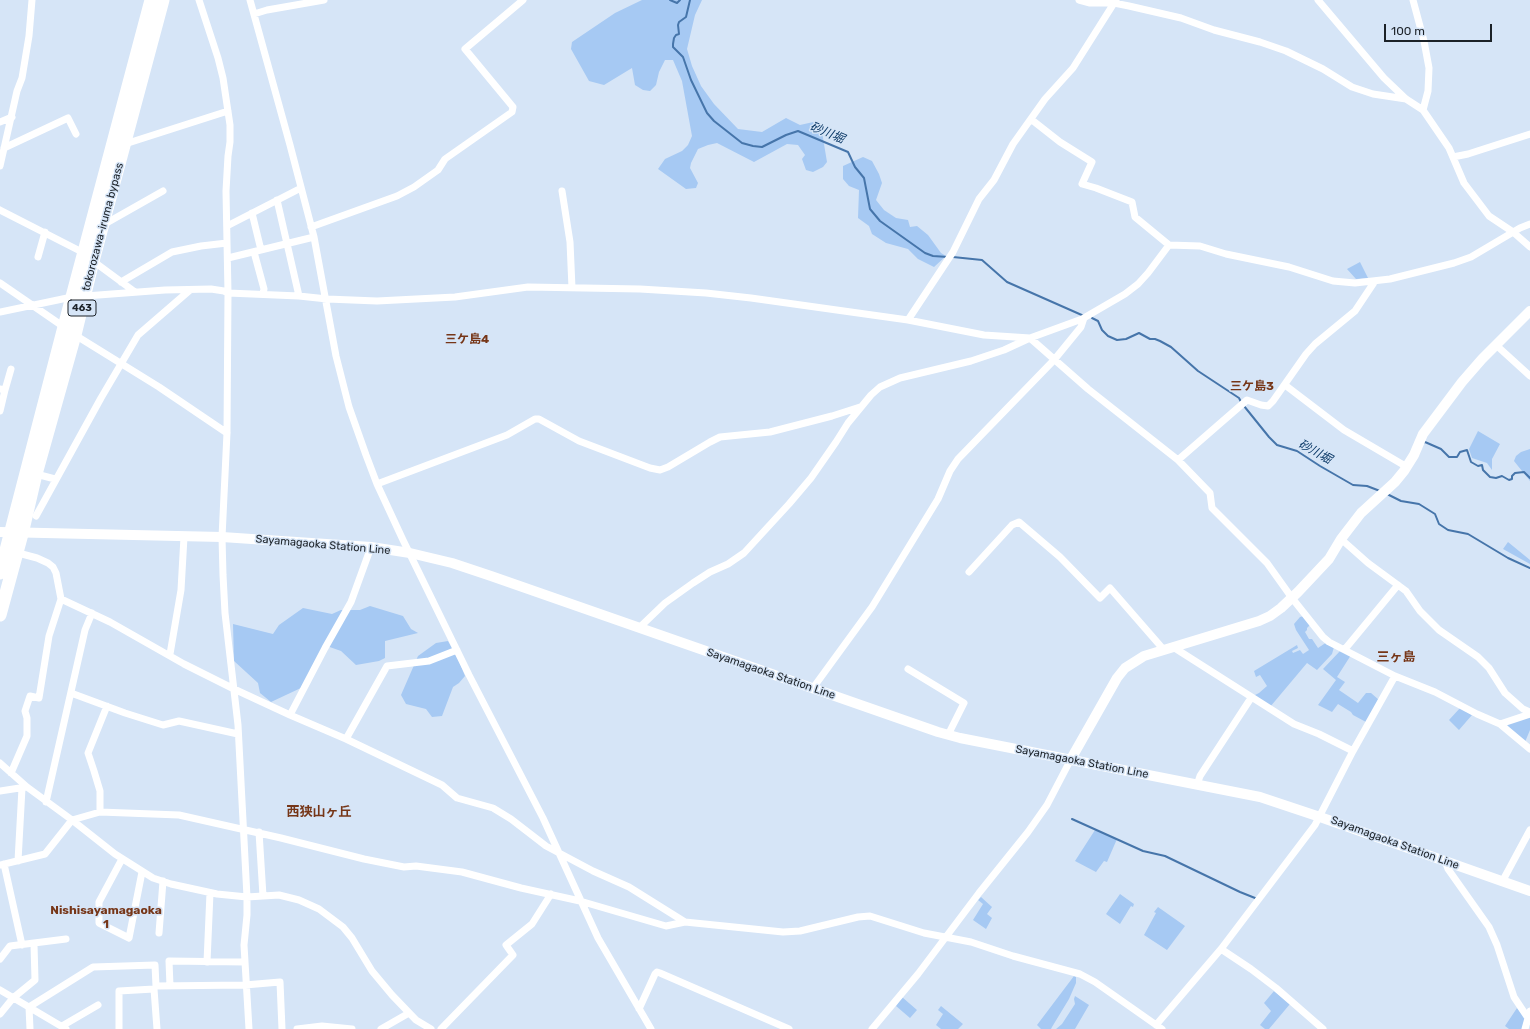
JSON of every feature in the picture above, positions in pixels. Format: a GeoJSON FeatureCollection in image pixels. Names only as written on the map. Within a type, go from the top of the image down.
{"type":"FeatureCollection","features":[{"type":"Feature","properties":{"kind":"highway","name":"tokorozawa-iruma bypass"},"geometry":{"type":"LineString","coordinates":[[0,573],[64,327],[78,296],[151,0]]}},
{"type":"Feature","properties":{"kind":"highway","name":"tokorozawa-iruma bypass"},"geometry":{"type":"LineString","coordinates":[[88,257],[102,225],[163,0]]}},
{"type":"Feature","properties":{"kind":"highway","name":"tokorozawa-iruma bypass"},"geometry":{"type":"LineString","coordinates":[[0,615],[11,533],[36,474],[75,335],[78,296]]}},
{"type":"Feature","properties":{"kind":"main road"},"geometry":{"type":"LineString","coordinates":[[1071,760],[1117,678],[1125,668],[1144,656],[1259,621],[1270,616],[1315,576],[1329,559],[1341,539],[1367,508],[1396,482],[1414,455],[1423,434],[1432,420],[1462,382],[1530,311]]}},
{"type":"Feature","properties":{"kind":"main road","name":"Sayamagaoka Station Line"},"geometry":{"type":"LineString","coordinates":[[11,533],[222,537],[371,547],[410,553],[452,563],[491,576],[948,734],[1260,797],[1530,891]]}},
{"type":"Feature","properties":{"kind":"street"},"geometry":{"type":"LineString","coordinates":[[0,166],[22,78],[29,36],[32,0]]}},
{"type":"Feature","properties":{"kind":"street"},"geometry":{"type":"LineString","coordinates":[[199,0],[218,56],[230,125],[226,191],[228,258],[227,433],[222,537],[225,613],[238,734],[247,897],[244,944],[245,985],[249,1029]]}},
{"type":"Feature","properties":{"kind":"street"},"geometry":{"type":"LineString","coordinates":[[250,0],[302,188],[327,299],[336,356],[349,407],[377,484],[457,650],[560,854],[598,938],[651,1029]]}},
{"type":"Feature","properties":{"kind":"street"},"geometry":{"type":"LineString","coordinates":[[254,14],[267,10],[324,0]]}},
{"type":"Feature","properties":{"kind":"street"},"geometry":{"type":"LineString","coordinates":[[311,227],[397,196],[414,187],[438,170],[445,159],[512,112],[513,107],[466,49],[523,0]]}},
{"type":"Feature","properties":{"kind":"street"},"geometry":{"type":"LineString","coordinates":[[1078,0],[1090,3],[1115,2],[1181,18],[1214,30],[1260,42],[1286,51],[1317,66],[1352,87],[1373,94],[1406,99]]}},
{"type":"Feature","properties":{"kind":"street"},"geometry":{"type":"LineString","coordinates":[[1318,0],[1384,78],[1406,99],[1423,110],[1453,157],[1460,176],[1489,216],[1513,232],[1530,247]]}},
{"type":"Feature","properties":{"kind":"street"},"geometry":{"type":"LineString","coordinates":[[1413,0],[1424,41],[1428,68],[1428,91],[1423,110]]}},
{"type":"Feature","properties":{"kind":"street"},"geometry":{"type":"LineString","coordinates":[[908,320],[946,263],[979,199],[994,180],[1013,144],[1032,120],[1045,99],[1073,68],[1115,2]]}},
{"type":"Feature","properties":{"kind":"street"},"geometry":{"type":"LineString","coordinates":[[125,144],[228,112]]}},
{"type":"Feature","properties":{"kind":"street"},"geometry":{"type":"LineString","coordinates":[[0,122],[12,117]]}},
{"type":"Feature","properties":{"kind":"street"},"geometry":{"type":"LineString","coordinates":[[4,148],[68,118],[76,134]]}},
{"type":"Feature","properties":{"kind":"street"},"geometry":{"type":"LineString","coordinates":[[1032,120],[1060,142],[1092,162],[1082,184],[1132,202],[1135,216],[1169,245],[1200,246],[1226,254],[1289,267],[1333,281],[1355,283],[1376,281],[1454,263],[1471,257],[1513,232],[1530,224]]}},
{"type":"Feature","properties":{"kind":"street"},"geometry":{"type":"LineString","coordinates":[[1453,157],[1468,154],[1530,134]]}},
{"type":"Feature","properties":{"kind":"street"},"geometry":{"type":"LineString","coordinates":[[227,226],[302,188]]}},
{"type":"Feature","properties":{"kind":"street"},"geometry":{"type":"LineString","coordinates":[[102,225],[163,191]]}},
{"type":"Feature","properties":{"kind":"street"},"geometry":{"type":"LineString","coordinates":[[562,191],[570,242],[572,288]]}},
{"type":"Feature","properties":{"kind":"street"},"geometry":{"type":"LineString","coordinates":[[278,200],[299,296]]}},
{"type":"Feature","properties":{"kind":"street"},"geometry":{"type":"LineString","coordinates":[[0,210],[45,232],[88,257],[135,292]]}},
{"type":"Feature","properties":{"kind":"street"},"geometry":{"type":"LineString","coordinates":[[252,213],[264,289],[263,294]]}},
{"type":"Feature","properties":{"kind":"street"},"geometry":{"type":"LineString","coordinates":[[38,258],[45,232]]}},
{"type":"Feature","properties":{"kind":"street"},"geometry":{"type":"LineString","coordinates":[[228,258],[314,238]]}},
{"type":"Feature","properties":{"kind":"street"},"geometry":{"type":"LineString","coordinates":[[121,282],[172,252],[201,246],[227,243]]}},
{"type":"Feature","properties":{"kind":"street"},"geometry":{"type":"LineString","coordinates":[[640,627],[665,602],[710,572],[728,564],[744,553],[811,478],[848,423],[871,395],[888,383],[900,378],[971,361],[1004,350],[1030,338],[1084,318],[1138,284],[1169,245]]}},
{"type":"Feature","properties":{"kind":"street"},"geometry":{"type":"LineString","coordinates":[[1178,460],[1247,400],[1253,403],[1268,406],[1285,385],[1306,354],[1315,344],[1354,312],[1376,281]]}},
{"type":"Feature","properties":{"kind":"street"},"geometry":{"type":"LineString","coordinates":[[0,283],[64,327]]}},
{"type":"Feature","properties":{"kind":"street"},"geometry":{"type":"LineString","coordinates":[[0,312],[78,296],[212,289],[228,293],[377,301],[455,297],[528,287],[640,289],[706,293],[908,320],[984,335],[1030,338],[1110,407],[1178,460],[1210,493],[1212,508],[1266,563],[1323,637],[1329,642],[1395,676],[1435,692],[1500,724],[1530,749]]}},
{"type":"Feature","properties":{"kind":"street"},"geometry":{"type":"LineString","coordinates":[[36,516],[55,479],[138,335],[190,290]]}},
{"type":"Feature","properties":{"kind":"street"},"geometry":{"type":"LineString","coordinates":[[813,688],[872,607],[938,499],[950,471],[958,459],[1054,360],[1081,328],[1084,318]]}},
{"type":"Feature","properties":{"kind":"street"},"geometry":{"type":"LineString","coordinates":[[75,335],[227,433]]}},
{"type":"Feature","properties":{"kind":"street"},"geometry":{"type":"LineString","coordinates":[[1496,345],[1530,376]]}},
{"type":"Feature","properties":{"kind":"street"},"geometry":{"type":"LineString","coordinates":[[0,412],[3,389],[11,369]]}},
{"type":"Feature","properties":{"kind":"street"},"geometry":{"type":"LineString","coordinates":[[1285,385],[1344,430],[1407,467]]}},
{"type":"Feature","properties":{"kind":"street"},"geometry":{"type":"LineString","coordinates":[[377,484],[507,435],[535,419],[539,419],[579,441],[650,468],[660,470],[668,467],[720,437],[770,432],[860,407]]}},
{"type":"Feature","properties":{"kind":"street"},"geometry":{"type":"LineString","coordinates":[[36,474],[55,479]]}},
{"type":"Feature","properties":{"kind":"street"},"geometry":{"type":"LineString","coordinates":[[969,572],[1012,525],[1019,522],[1060,557],[1100,598],[1110,588],[1169,649],[1294,724],[1319,734],[1353,751]]}},
{"type":"Feature","properties":{"kind":"street"},"geometry":{"type":"LineString","coordinates":[[170,654],[180,590],[184,537]]}},
{"type":"Feature","properties":{"kind":"street"},"geometry":{"type":"LineString","coordinates":[[1341,539],[1368,563],[1406,591],[1420,611],[1438,630],[1478,657],[1489,668],[1505,693],[1530,713]]}},
{"type":"Feature","properties":{"kind":"street"},"geometry":{"type":"LineString","coordinates":[[290,715],[351,602],[371,547]]}},
{"type":"Feature","properties":{"kind":"street"},"geometry":{"type":"LineString","coordinates":[[11,773],[27,736],[27,718],[25,711],[30,696],[39,698],[48,636],[61,599],[56,573],[53,567],[37,558],[22,554]]}},
{"type":"Feature","properties":{"kind":"street"},"geometry":{"type":"LineString","coordinates":[[1345,649],[1398,585]]}},
{"type":"Feature","properties":{"kind":"street"},"geometry":{"type":"LineString","coordinates":[[61,599],[170,654],[184,664],[442,785],[457,798],[493,808],[511,819],[546,846],[593,871],[629,887],[685,922]]}},
{"type":"Feature","properties":{"kind":"street"},"geometry":{"type":"LineString","coordinates":[[46,802],[85,630],[92,614]]}},
{"type":"Feature","properties":{"kind":"street"},"geometry":{"type":"LineString","coordinates":[[346,739],[387,666],[429,661],[457,650]]}},
{"type":"Feature","properties":{"kind":"street"},"geometry":{"type":"LineString","coordinates":[[908,669],[964,703],[948,734]]}},
{"type":"Feature","properties":{"kind":"street"},"geometry":{"type":"LineString","coordinates":[[22,945],[2,865],[45,854],[72,820],[100,812],[179,815],[259,832],[364,860],[404,867],[416,866],[462,872],[521,888],[580,901],[666,926],[685,922],[783,932],[815,929],[858,917],[870,916],[913,930],[971,942],[1013,956],[1080,974],[1095,982],[1159,1027],[1221,949],[1315,825],[1353,751],[1395,676]]}},
{"type":"Feature","properties":{"kind":"street"},"geometry":{"type":"LineString","coordinates":[[71,693],[163,725],[179,721],[238,734]]}},
{"type":"Feature","properties":{"kind":"street"},"geometry":{"type":"LineString","coordinates":[[1197,785],[1200,776],[1251,698]]}},
{"type":"Feature","properties":{"kind":"street"},"geometry":{"type":"LineString","coordinates":[[100,812],[100,791],[88,752],[107,706]]}},
{"type":"Feature","properties":{"kind":"street"},"geometry":{"type":"LineString","coordinates":[[1500,724],[1530,713]]}},
{"type":"Feature","properties":{"kind":"street"},"geometry":{"type":"LineString","coordinates":[[872,1029],[947,938],[979,893],[1028,832],[1047,804],[1071,760]]}},
{"type":"Feature","properties":{"kind":"street"},"geometry":{"type":"LineString","coordinates":[[0,763],[24,788],[72,820],[122,859],[152,878],[210,893],[247,897],[279,895],[299,900],[319,909],[343,927],[383,985],[416,1020],[431,1029]]}},
{"type":"Feature","properties":{"kind":"street"},"geometry":{"type":"LineString","coordinates":[[0,790],[24,788]]}},
{"type":"Feature","properties":{"kind":"street"},"geometry":{"type":"LineString","coordinates":[[18,861],[24,788]]}},
{"type":"Feature","properties":{"kind":"street"},"geometry":{"type":"LineString","coordinates":[[1502,882],[1530,830]]}},
{"type":"Feature","properties":{"kind":"street"},"geometry":{"type":"LineString","coordinates":[[259,832],[263,896]]}},
{"type":"Feature","properties":{"kind":"street"},"geometry":{"type":"LineString","coordinates":[[122,859],[100,902],[99,923],[128,938],[142,872]]}},
{"type":"Feature","properties":{"kind":"street"},"geometry":{"type":"LineString","coordinates":[[1445,861],[1448,869],[1489,927],[1497,945],[1514,997],[1529,1020]]}},
{"type":"Feature","properties":{"kind":"street"},"geometry":{"type":"LineString","coordinates":[[159,933],[164,881]]}},
{"type":"Feature","properties":{"kind":"street"},"geometry":{"type":"LineString","coordinates":[[207,962],[210,893]]}},
{"type":"Feature","properties":{"kind":"street"},"geometry":{"type":"LineString","coordinates":[[441,1029],[513,955],[506,945],[532,924],[551,894]]}},
{"type":"Feature","properties":{"kind":"street"},"geometry":{"type":"LineString","coordinates":[[0,960],[10,946],[66,939]]}},
{"type":"Feature","properties":{"kind":"street"},"geometry":{"type":"LineString","coordinates":[[0,1014],[13,998],[35,980],[34,944]]}},
{"type":"Feature","properties":{"kind":"street"},"geometry":{"type":"LineString","coordinates":[[1221,949],[1276,988],[1323,1029]]}},
{"type":"Feature","properties":{"kind":"street"},"geometry":{"type":"LineString","coordinates":[[170,986],[169,961],[245,962]]}},
{"type":"Feature","properties":{"kind":"street"},"geometry":{"type":"LineString","coordinates":[[29,1008],[92,967],[155,965],[156,986],[245,985],[280,982],[282,1029]]}},
{"type":"Feature","properties":{"kind":"street"},"geometry":{"type":"LineString","coordinates":[[639,1009],[657,972],[789,1029]]}},
{"type":"Feature","properties":{"kind":"street"},"geometry":{"type":"LineString","coordinates":[[0,990],[64,1028],[98,1005]]}},
{"type":"Feature","properties":{"kind":"street"},"geometry":{"type":"LineString","coordinates":[[120,1029],[119,991],[154,990],[157,1029]]}},
{"type":"Feature","properties":{"kind":"street"},"geometry":{"type":"LineString","coordinates":[[29,1008],[30,1029]]}},
{"type":"Feature","properties":{"kind":"street"},"geometry":{"type":"LineString","coordinates":[[1524,1029],[1529,1020],[1530,1011]]}},
{"type":"Feature","properties":{"kind":"street"},"geometry":{"type":"LineString","coordinates":[[380,1029],[409,1012]]}},
{"type":"Feature","properties":{"kind":"street"},"geometry":{"type":"LineString","coordinates":[[297,1029],[322,1026],[352,1029]]}},
{"type":"Feature","properties":{"kind":"shaded area"},"geometry":{"type":"Polygon","coordinates":[[[642,0],[702,0],[695,15],[687,49],[692,66],[701,86],[714,104],[738,129],[762,132],[786,118],[800,125],[818,121],[821,126],[827,162],[823,167],[813,172],[806,170],[802,159],[805,155],[798,145],[787,144],[754,162],[717,143],[698,149],[691,163],[690,168],[698,183],[696,188],[686,189],[658,169],[665,159],[682,151],[688,145],[692,136],[682,81],[673,60],[665,60],[659,72],[656,85],[650,91],[643,90],[635,85],[632,68],[604,85],[589,81],[571,49],[572,42],[615,13],[642,0]]]}},
{"type":"Feature","properties":{"kind":"shaded area"},"geometry":{"type":"Polygon","coordinates":[[[863,157],[872,161],[879,174],[882,183],[876,200],[884,210],[896,218],[908,220],[910,227],[917,226],[928,235],[941,253],[946,256],[934,267],[918,259],[908,249],[886,243],[872,234],[869,226],[858,218],[859,190],[849,186],[843,179],[843,166],[863,157]]]}},
{"type":"Feature","properties":{"kind":"shaded area"},"geometry":{"type":"Polygon","coordinates":[[[1360,262],[1368,278],[1356,279],[1347,269],[1360,262]]]}},
{"type":"Feature","properties":{"kind":"shaded area"},"geometry":{"type":"Polygon","coordinates":[[[1478,431],[1500,444],[1492,459],[1492,470],[1487,463],[1472,458],[1469,449],[1478,431]]]}},
{"type":"Feature","properties":{"kind":"shaded area"},"geometry":{"type":"Polygon","coordinates":[[[1530,449],[1530,481],[1514,461],[1516,456],[1521,452],[1530,449]]]}},
{"type":"Feature","properties":{"kind":"shaded area"},"geometry":{"type":"Polygon","coordinates":[[[1508,542],[1530,560],[1530,564],[1503,549],[1508,542]]]}},
{"type":"Feature","properties":{"kind":"shaded area"},"geometry":{"type":"Polygon","coordinates":[[[370,606],[403,616],[411,629],[418,633],[385,641],[385,658],[379,661],[356,665],[341,651],[324,645],[303,687],[271,702],[260,693],[258,683],[234,661],[233,624],[273,634],[279,625],[303,608],[332,614],[341,610],[360,610],[370,606]]]}},
{"type":"Feature","properties":{"kind":"shaded area"},"geometry":{"type":"Polygon","coordinates":[[[1304,616],[1311,624],[1305,632],[1309,639],[1312,639],[1318,648],[1327,642],[1334,647],[1332,654],[1317,670],[1307,663],[1270,707],[1253,696],[1267,686],[1260,675],[1256,677],[1254,671],[1297,645],[1298,648],[1292,651],[1293,653],[1300,650],[1303,654],[1309,650],[1296,630],[1294,624],[1300,617],[1304,616]]]}},
{"type":"Feature","properties":{"kind":"shaded area"},"geometry":{"type":"Polygon","coordinates":[[[448,641],[465,676],[453,687],[442,716],[432,717],[426,709],[406,704],[401,695],[418,656],[436,643],[448,641]]]}},
{"type":"Feature","properties":{"kind":"shaded area"},"geometry":{"type":"Polygon","coordinates":[[[1340,651],[1351,655],[1337,677],[1345,682],[1339,690],[1358,703],[1366,693],[1371,693],[1379,700],[1366,722],[1338,704],[1332,712],[1318,705],[1336,680],[1323,669],[1340,651]]]}},
{"type":"Feature","properties":{"kind":"shaded area"},"geometry":{"type":"Polygon","coordinates":[[[1460,708],[1472,715],[1459,730],[1449,720],[1460,708]]]}},
{"type":"Feature","properties":{"kind":"shaded area"},"geometry":{"type":"Polygon","coordinates":[[[1530,715],[1530,730],[1525,742],[1507,726],[1508,723],[1530,715]]]}},
{"type":"Feature","properties":{"kind":"shaded area"},"geometry":{"type":"Polygon","coordinates":[[[1095,830],[1117,839],[1107,862],[1104,861],[1096,872],[1075,861],[1095,830]]]}},
{"type":"Feature","properties":{"kind":"shaded area"},"geometry":{"type":"Polygon","coordinates":[[[1120,894],[1134,904],[1133,907],[1131,906],[1120,924],[1106,914],[1120,894]]]}},
{"type":"Feature","properties":{"kind":"shaded area"},"geometry":{"type":"Polygon","coordinates":[[[981,897],[992,907],[987,914],[992,918],[986,929],[973,920],[983,904],[978,900],[981,897]]]}},
{"type":"Feature","properties":{"kind":"shaded area"},"geometry":{"type":"Polygon","coordinates":[[[1158,907],[1185,926],[1167,950],[1144,935],[1156,913],[1154,912],[1158,907]]]}},
{"type":"Feature","properties":{"kind":"shaded area"},"geometry":{"type":"Polygon","coordinates":[[[1074,976],[1076,977],[1076,983],[1069,999],[1051,1029],[1041,1029],[1037,1025],[1074,976]]]}},
{"type":"Feature","properties":{"kind":"shaded area"},"geometry":{"type":"Polygon","coordinates":[[[1274,991],[1290,1004],[1269,1029],[1265,1029],[1260,1025],[1271,1011],[1264,1003],[1274,991]]]}},
{"type":"Feature","properties":{"kind":"shaded area"},"geometry":{"type":"Polygon","coordinates":[[[1075,996],[1089,1005],[1075,1029],[1056,1029],[1062,1024],[1075,1004],[1075,996]]]}},
{"type":"Feature","properties":{"kind":"shaded area"},"geometry":{"type":"Polygon","coordinates":[[[902,997],[917,1010],[910,1018],[896,1006],[902,997]]]}},
{"type":"Feature","properties":{"kind":"shaded area"},"geometry":{"type":"Polygon","coordinates":[[[941,1006],[963,1024],[958,1029],[941,1029],[936,1025],[943,1014],[938,1010],[941,1006]]]}},
{"type":"Feature","properties":{"kind":"shaded area"},"geometry":{"type":"Polygon","coordinates":[[[1517,1008],[1525,1018],[1522,1029],[1509,1029],[1505,1026],[1517,1008]]]}},
{"type":"Feature","properties":{"kind":"waterway","name":"砂川堀"},"geometry":{"type":"LineString","coordinates":[[670,0],[677,3],[680,0]]}},
{"type":"Feature","properties":{"kind":"waterway","name":"砂川堀"},"geometry":{"type":"LineString","coordinates":[[690,0],[686,17],[679,22],[679,34],[674,38],[673,47],[683,57],[691,80],[707,113],[714,121],[742,143],[753,146],[762,147],[786,135],[798,131],[848,152],[855,167],[864,178],[870,209],[880,221],[925,253],[933,256],[948,257]]}},
{"type":"Feature","properties":{"kind":"waterway","name":"砂川堀"},"geometry":{"type":"LineString","coordinates":[[953,257],[982,260],[1007,282],[1084,316]]}},
{"type":"Feature","properties":{"kind":"waterway","name":"砂川堀"},"geometry":{"type":"LineString","coordinates":[[1092,318],[1098,321],[1102,330],[1108,336],[1117,340],[1126,339],[1139,333],[1171,347],[1198,371],[1239,398],[1241,402]]}},
{"type":"Feature","properties":{"kind":"waterway","name":"砂川堀"},"geometry":{"type":"LineString","coordinates":[[1244,406],[1277,445],[1297,451],[1353,485],[1367,486],[1380,491]]}},
{"type":"Feature","properties":{"kind":"waterway"},"geometry":{"type":"LineString","coordinates":[[1422,443],[1425,442],[1441,449],[1449,457],[1457,457],[1460,452],[1467,450],[1471,462],[1478,466],[1482,465],[1483,470],[1490,477],[1496,478],[1502,476],[1509,480],[1512,479],[1512,476],[1515,473],[1524,472],[1530,478]]}},
{"type":"Feature","properties":{"kind":"waterway","name":"砂川堀"},"geometry":{"type":"LineString","coordinates":[[1387,494],[1401,501],[1419,504],[1435,514],[1439,524],[1448,530],[1468,534],[1508,558],[1530,568]]}},
{"type":"Feature","properties":{"kind":"waterway"},"geometry":{"type":"LineString","coordinates":[[1072,819],[1143,851],[1165,856],[1255,898]]}},
{"type":"Feature","properties":{"kind":"district","name":"三ケ島4"},"geometry":{"type":"Point","coordinates":[467,340]}},
{"type":"Feature","properties":{"kind":"district","name":"三ケ島3"},"geometry":{"type":"Point","coordinates":[1252,387]}},
{"type":"Feature","properties":{"kind":"district","name":"三ヶ島"},"geometry":{"type":"Point","coordinates":[1396,657]}},
{"type":"Feature","properties":{"kind":"district","name":"西狭山ヶ丘"},"geometry":{"type":"Point","coordinates":[319,812]}},
{"type":"Feature","properties":{"kind":"district","name":"Nishisayamagaoka 1"},"geometry":{"type":"Point","coordinates":[106,918]}}]}
